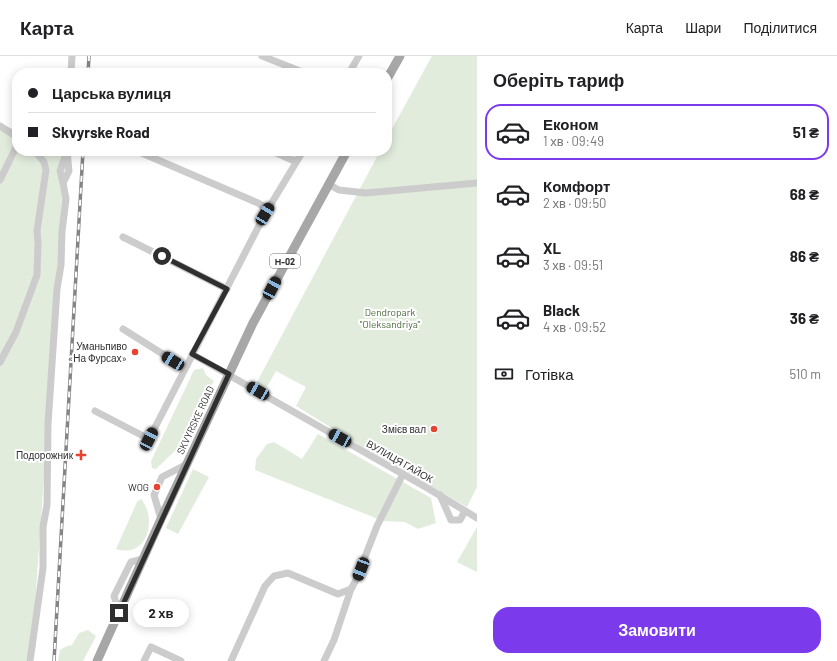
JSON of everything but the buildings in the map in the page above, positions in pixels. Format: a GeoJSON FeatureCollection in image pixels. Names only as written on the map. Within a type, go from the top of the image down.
{"type":"FeatureCollection","features":[{"type":"Feature","properties":{"kind":"main road"},"geometry":{"type":"LineString","coordinates":[[392,70],[400,56]]}},
{"type":"Feature","properties":{"kind":"main road","name":"SKVYRSKE ROAD"},"geometry":{"type":"LineString","coordinates":[[97,661],[161,519],[253,323],[344,156]]}},
{"type":"Feature","properties":{"kind":"street"},"geometry":{"type":"LineString","coordinates":[[71,68],[72,56]]}},
{"type":"Feature","properties":{"kind":"street"},"geometry":{"type":"LineString","coordinates":[[262,56],[292,68]]}},
{"type":"Feature","properties":{"kind":"street"},"geometry":{"type":"LineString","coordinates":[[352,68],[359,56]]}},
{"type":"Feature","properties":{"kind":"street"},"geometry":{"type":"LineString","coordinates":[[0,126],[12,134]]}},
{"type":"Feature","properties":{"kind":"street"},"geometry":{"type":"LineString","coordinates":[[0,180],[12,155]]}},
{"type":"Feature","properties":{"kind":"street"},"geometry":{"type":"LineString","coordinates":[[0,362],[16,332],[37,275],[37,231],[46,170],[44,162],[39,156]]}},
{"type":"Feature","properties":{"kind":"street"},"geometry":{"type":"LineString","coordinates":[[30,661],[43,568],[43,527],[47,505],[49,470],[48,424],[57,289],[61,265],[66,199],[63,183],[69,171],[68,156]]}},
{"type":"Feature","properties":{"kind":"street"},"geometry":{"type":"LineString","coordinates":[[149,156],[258,203],[264,207],[265,214]]}},
{"type":"Feature","properties":{"kind":"street"},"geometry":{"type":"LineString","coordinates":[[283,156],[292,160],[297,160]]}},
{"type":"Feature","properties":{"kind":"street"},"geometry":{"type":"LineString","coordinates":[[95,411],[149,439],[265,214],[299,156]]}},
{"type":"Feature","properties":{"kind":"street"},"geometry":{"type":"LineString","coordinates":[[328,184],[339,190],[366,193],[477,183]]}},
{"type":"Feature","properties":{"kind":"street"},"geometry":{"type":"LineString","coordinates":[[123,237],[227,289]]}},
{"type":"Feature","properties":{"kind":"street"},"geometry":{"type":"LineString","coordinates":[[123,329],[185,368]]}},
{"type":"Feature","properties":{"kind":"street","name":"ВУЛИЦЯ ГАЙОК"},"geometry":{"type":"LineString","coordinates":[[192,354],[440,495],[477,518]]}},
{"type":"Feature","properties":{"kind":"street"},"geometry":{"type":"LineString","coordinates":[[161,519],[154,495],[162,476],[187,464]]}},
{"type":"Feature","properties":{"kind":"street"},"geometry":{"type":"LineString","coordinates":[[324,661],[334,640],[351,589],[378,526],[403,474]]}},
{"type":"Feature","properties":{"kind":"street"},"geometry":{"type":"LineString","coordinates":[[440,495],[451,520],[460,520],[465,511]]}},
{"type":"Feature","properties":{"kind":"street"},"geometry":{"type":"LineString","coordinates":[[231,661],[265,586],[274,576],[288,573],[338,594],[351,589]]}},
{"type":"Feature","properties":{"kind":"street"},"geometry":{"type":"LineString","coordinates":[[144,661],[151,647],[182,661]]}},
{"type":"Feature","properties":{"kind":"green space","name":"Dendropark \"Oleksandriya\""},"geometry":{"type":"Polygon","coordinates":[[[432,56],[477,56],[477,487],[467,507],[366,449],[296,406],[306,387],[276,371],[267,387],[260,387],[257,382],[377,156],[392,156],[392,129],[432,56]]]}},
{"type":"Feature","properties":{"kind":"green space"},"geometry":{"type":"Polygon","coordinates":[[[0,123],[12,129],[12,156],[67,156],[34,619],[27,661],[0,661],[0,123]]]}},
{"type":"Feature","properties":{"kind":"green space"},"geometry":{"type":"Polygon","coordinates":[[[203,368],[206,375],[214,381],[191,422],[189,433],[178,448],[156,469],[152,468],[151,461],[194,370],[203,368]]]}},
{"type":"Feature","properties":{"kind":"green space"},"geometry":{"type":"Polygon","coordinates":[[[318,434],[431,498],[436,523],[418,529],[405,522],[383,521],[255,470],[256,459],[267,444],[274,442],[302,459],[318,434]]]}},
{"type":"Feature","properties":{"kind":"green space"},"geometry":{"type":"Polygon","coordinates":[[[193,469],[209,477],[178,534],[166,528],[193,469]]]}},
{"type":"Feature","properties":{"kind":"green space"},"geometry":{"type":"Polygon","coordinates":[[[141,499],[146,507],[149,517],[149,526],[142,543],[127,551],[116,549],[137,502],[141,499]]]}},
{"type":"Feature","properties":{"kind":"green space"},"geometry":{"type":"Polygon","coordinates":[[[477,527],[477,572],[457,562],[477,527]]]}},
{"type":"Feature","properties":{"kind":"green space"},"geometry":{"type":"Polygon","coordinates":[[[88,630],[96,636],[83,661],[58,661],[60,650],[72,645],[79,633],[88,630]]]}},
{"type":"Feature","properties":{"kind":"railway"},"geometry":{"type":"LineString","coordinates":[[88,68],[89,56]]}},
{"type":"Feature","properties":{"kind":"railway"},"geometry":{"type":"LineString","coordinates":[[54,661],[83,156]]}},
{"type":"Feature","properties":{"kind":"place","name":"Уманьпиво «На Фурсах»"},"geometry":{"type":"Point","coordinates":[135,352]}},
{"type":"Feature","properties":{"kind":"place","name":"Змієв вал"},"geometry":{"type":"Point","coordinates":[434,429]}},
{"type":"Feature","properties":{"kind":"place","name":"Подорожник"},"geometry":{"type":"Point","coordinates":[81,455]}},
{"type":"Feature","properties":{"kind":"place","name":"WOG"},"geometry":{"type":"Point","coordinates":[157,487]}},
{"type":"Feature","properties":{"kind":"route"},"geometry":{"type":"LineString","coordinates":[[119,613],[229,374],[192,354],[227,289],[162,256]]}}]}
